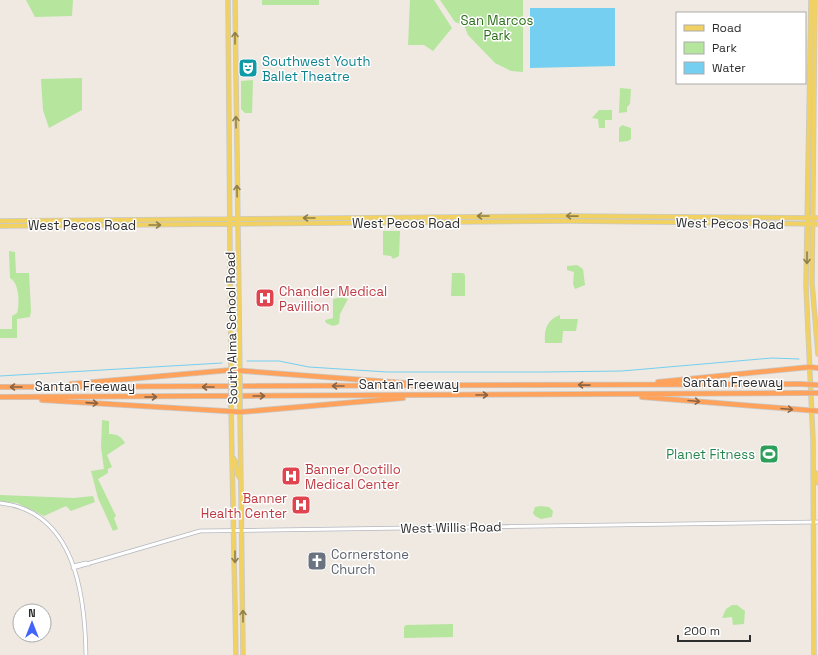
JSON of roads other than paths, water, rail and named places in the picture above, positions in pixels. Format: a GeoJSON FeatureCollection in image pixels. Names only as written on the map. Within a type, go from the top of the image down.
{"type":"FeatureCollection","features":[{"type":"Feature","properties":{"kind":"highway"},"geometry":{"type":"LineString","coordinates":[[623,385],[810,367],[818,368]]}},
{"type":"Feature","properties":{"kind":"highway"},"geometry":{"type":"LineString","coordinates":[[31,387],[231,372],[240,370],[460,385]]}},
{"type":"Feature","properties":{"kind":"highway","name":"Santan Freeway"},"geometry":{"type":"LineString","coordinates":[[0,387],[818,385]]}},
{"type":"Feature","properties":{"kind":"highway","name":"Santan Freeway"},"geometry":{"type":"LineString","coordinates":[[0,397],[818,393]]}},
{"type":"Feature","properties":{"kind":"highway"},"geometry":{"type":"LineString","coordinates":[[613,394],[818,411]]}},
{"type":"Feature","properties":{"kind":"highway"},"geometry":{"type":"LineString","coordinates":[[0,397],[183,409],[241,410],[443,395]]}},
{"type":"Feature","properties":{"kind":"main road","name":"South Alma School Road"},"geometry":{"type":"LineString","coordinates":[[228,0],[231,372],[234,459],[236,655]]}},
{"type":"Feature","properties":{"kind":"main road","name":"South Alma School Road"},"geometry":{"type":"LineString","coordinates":[[235,0],[243,655]]}},
{"type":"Feature","properties":{"kind":"main road"},"geometry":{"type":"LineString","coordinates":[[811,0],[810,218],[812,224],[813,305],[818,354]]}},
{"type":"Feature","properties":{"kind":"main road"},"geometry":{"type":"LineString","coordinates":[[814,655],[816,522],[806,293],[807,224],[810,218],[815,0]]}},
{"type":"Feature","properties":{"kind":"main road"},"geometry":{"type":"LineString","coordinates":[[593,221],[596,219],[608,219],[610,217]]}},
{"type":"Feature","properties":{"kind":"main road","name":"West Pecos Road"},"geometry":{"type":"LineString","coordinates":[[0,221],[230,218],[818,218]]}},
{"type":"Feature","properties":{"kind":"main road"},"geometry":{"type":"LineString","coordinates":[[14,226],[17,223],[28,223],[31,220]]}},
{"type":"Feature","properties":{"kind":"main road","name":"West Pecos Road"},"geometry":{"type":"LineString","coordinates":[[0,226],[593,221],[818,224]]}},
{"type":"Feature","properties":{"kind":"main road"},"geometry":{"type":"LineString","coordinates":[[183,409],[226,413],[230,417],[232,425]]}},
{"type":"Feature","properties":{"kind":"main road"},"geometry":{"type":"LineString","coordinates":[[234,459],[237,463],[238,476],[240,478]]}},
{"type":"Feature","properties":{"kind":"main road"},"geometry":{"type":"LineString","coordinates":[[814,471],[817,474],[818,483]]}},
{"type":"Feature","properties":{"kind":"street"},"geometry":{"type":"LineString","coordinates":[[0,504],[26,509],[48,524],[62,540],[73,567],[84,607],[86,655]]}},
{"type":"Feature","properties":{"kind":"street","name":"West Willis Road"},"geometry":{"type":"LineString","coordinates":[[73,567],[86,563],[89,564],[187,534],[200,532],[235,530],[816,522]]}},
{"type":"Feature","properties":{"kind":"water"},"geometry":{"type":"Polygon","coordinates":[[[530,8],[615,8],[615,66],[530,68],[530,8]]]}},
{"type":"Feature","properties":{"kind":"waterway"},"geometry":{"type":"LineString","coordinates":[[247,361],[279,361],[309,367],[387,372],[543,372],[622,371],[772,358],[799,359]]}},
{"type":"Feature","properties":{"kind":"waterway"},"geometry":{"type":"LineString","coordinates":[[0,376],[222,363]]}},
{"type":"Feature","properties":{"kind":"place","name":"Southwest Youth Ballet Theatre"},"geometry":{"type":"Point","coordinates":[248,68]}},
{"type":"Feature","properties":{"kind":"place","name":"Chandler Medical Pavillion"},"geometry":{"type":"Point","coordinates":[265,298]}},
{"type":"Feature","properties":{"kind":"place","name":"Planet Fitness"},"geometry":{"type":"Point","coordinates":[769,454]}},
{"type":"Feature","properties":{"kind":"place","name":"Banner Ocotillo Medical Center"},"geometry":{"type":"Point","coordinates":[291,476]}},
{"type":"Feature","properties":{"kind":"place","name":"Banner Health Center"},"geometry":{"type":"Point","coordinates":[301,505]}},
{"type":"Feature","properties":{"kind":"place","name":"Cornerstone Church"},"geometry":{"type":"Point","coordinates":[317,561]}},
{"type":"Feature","properties":{"kind":"park label","name":"San Marcos Park"},"geometry":{"type":"Point","coordinates":[497,28]}}]}
